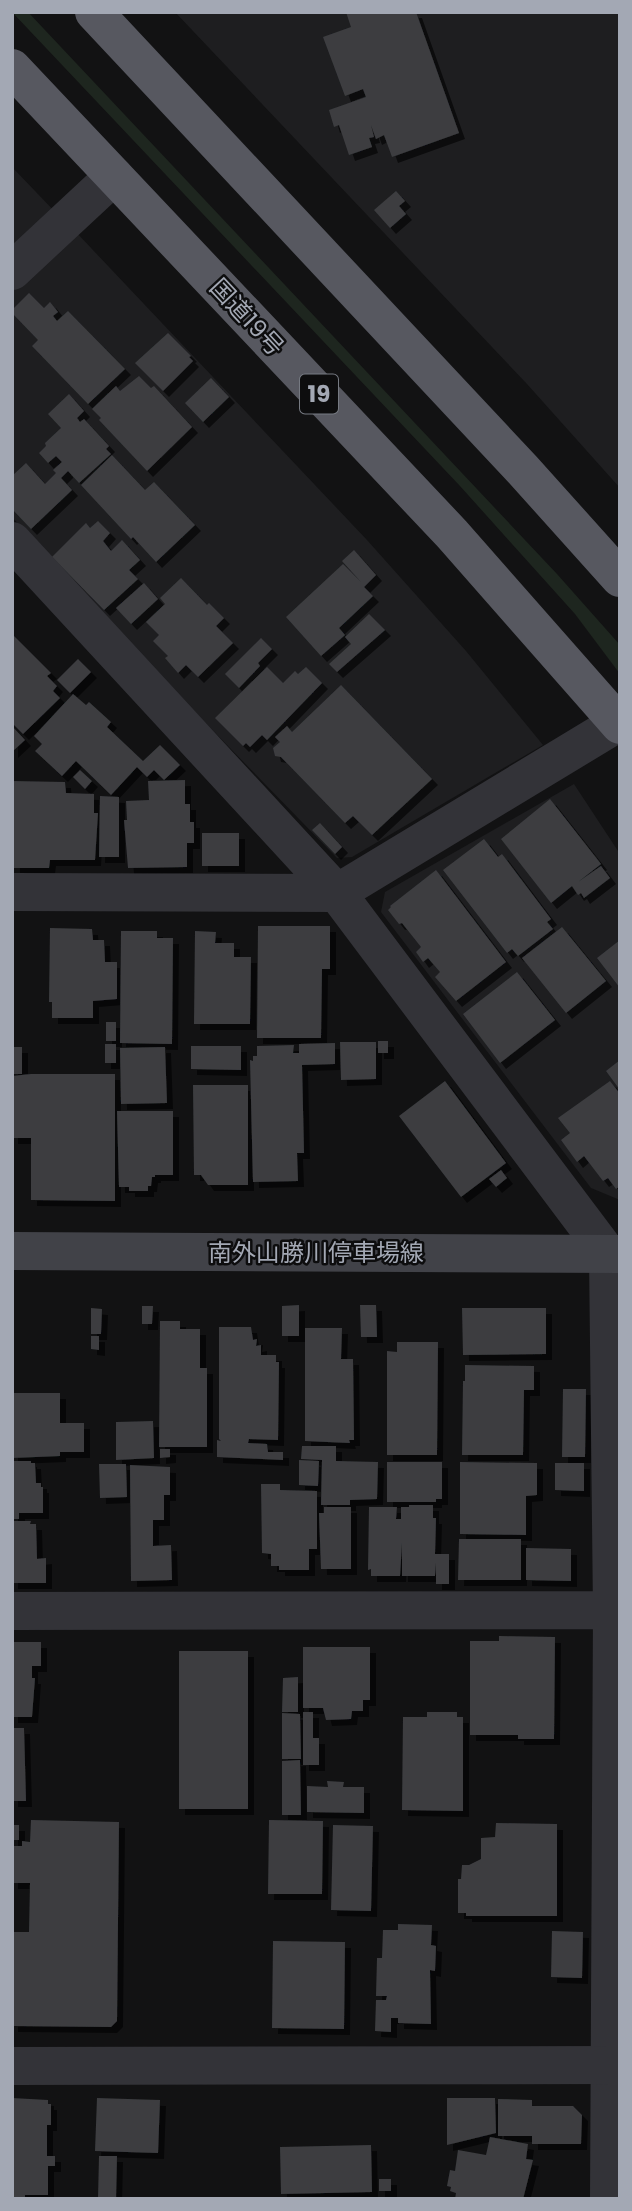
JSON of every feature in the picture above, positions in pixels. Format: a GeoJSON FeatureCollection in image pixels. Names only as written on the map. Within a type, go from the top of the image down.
{"type":"FeatureCollection","features":[{"type":"Feature","properties":{"kind":"highway"},"geometry":{"type":"LineString","coordinates":[[94,12],[523,470],[620,578]]}},
{"type":"Feature","properties":{"kind":"highway","name":"国道19号"},"geometry":{"type":"LineString","coordinates":[[12,68],[452,534],[619,724]]}},
{"type":"Feature","properties":{"kind":"main road","name":"南外山勝川停車場線"},"geometry":{"type":"LineString","coordinates":[[12,1251],[614,1254]]}},
{"type":"Feature","properties":{"kind":"street"},"geometry":{"type":"LineString","coordinates":[[12,271],[114,176]]}},
{"type":"Feature","properties":{"kind":"street"},"geometry":{"type":"LineString","coordinates":[[12,541],[337,893],[614,1254],[614,2065],[609,2199]]}},
{"type":"Feature","properties":{"kind":"street"},"geometry":{"type":"LineString","coordinates":[[12,892],[337,893],[619,724]]}},
{"type":"Feature","properties":{"kind":"street"},"geometry":{"type":"LineString","coordinates":[[12,1611],[616,1610]]}},
{"type":"Feature","properties":{"kind":"street"},"geometry":{"type":"LineString","coordinates":[[12,2066],[614,2065]]}},
{"type":"Feature","properties":{"kind":"shaded area"},"geometry":{"type":"Polygon","coordinates":[[[12,12],[28,12],[557,574],[620,645],[620,674],[575,614],[460,486],[12,12]]]}},
{"type":"Feature","properties":{"kind":"shaded area"},"geometry":{"type":"Polygon","coordinates":[[[175,12],[620,12],[620,488],[527,384],[175,12]]]}},
{"type":"Feature","properties":{"kind":"shaded area"},"geometry":{"type":"Polygon","coordinates":[[[12,167],[59,216],[12,259],[12,167]]]}},
{"type":"Feature","properties":{"kind":"shaded area"},"geometry":{"type":"Polygon","coordinates":[[[75,231],[367,540],[466,651],[543,745],[352,857],[337,858],[117,632],[12,517],[12,291],[75,231]]]}},
{"type":"Feature","properties":{"kind":"shaded area"},"geometry":{"type":"Polygon","coordinates":[[[574,784],[620,854],[620,1200],[591,1188],[381,912],[385,892],[574,784]]]}},
{"type":"Feature","properties":{"kind":"building"},"geometry":{"type":"Polygon","coordinates":[[[346,12],[416,12],[459,133],[392,157],[384,135],[376,139],[371,125],[374,137],[369,138],[372,147],[349,155],[339,125],[334,127],[329,110],[366,97],[363,89],[345,96],[323,37],[351,27],[346,12]]]}},
{"type":"Feature","properties":{"kind":"building"},"geometry":{"type":"Polygon","coordinates":[[[396,191],[405,201],[399,206],[406,214],[390,228],[374,210],[396,191]]]}},
{"type":"Feature","properties":{"kind":"building"},"geometry":{"type":"Polygon","coordinates":[[[29,293],[44,308],[50,302],[58,312],[53,316],[57,321],[68,311],[125,369],[88,404],[32,346],[38,340],[12,313],[29,293]]]}},
{"type":"Feature","properties":{"kind":"building"},"geometry":{"type":"Polygon","coordinates":[[[168,333],[193,361],[163,391],[135,363],[168,333]]]}},
{"type":"Feature","properties":{"kind":"building"},"geometry":{"type":"Polygon","coordinates":[[[139,376],[151,388],[154,386],[192,427],[147,471],[92,409],[116,386],[120,391],[139,376]]]}},
{"type":"Feature","properties":{"kind":"building"},"geometry":{"type":"Polygon","coordinates":[[[211,378],[229,397],[203,422],[185,403],[211,378]]]}},
{"type":"Feature","properties":{"kind":"building"},"geometry":{"type":"Polygon","coordinates":[[[69,394],[84,411],[77,418],[80,422],[84,419],[109,446],[106,449],[111,454],[79,483],[68,471],[61,478],[72,490],[31,529],[12,509],[12,476],[26,463],[45,484],[56,473],[53,470],[62,462],[56,456],[48,463],[39,453],[46,446],[45,443],[61,428],[48,414],[69,394]]]}},
{"type":"Feature","properties":{"kind":"building"},"geometry":{"type":"Polygon","coordinates":[[[112,455],[145,490],[154,482],[195,525],[156,562],[81,485],[112,455]]]}},
{"type":"Feature","properties":{"kind":"building"},"geometry":{"type":"Polygon","coordinates":[[[98,521],[110,533],[103,541],[111,551],[122,540],[140,560],[129,570],[138,579],[104,610],[52,557],[86,523],[90,528],[98,521]]]}},
{"type":"Feature","properties":{"kind":"building"},"geometry":{"type":"Polygon","coordinates":[[[354,550],[376,575],[364,587],[373,596],[339,628],[345,635],[321,656],[286,617],[343,564],[361,582],[342,561],[354,550]]]}},
{"type":"Feature","properties":{"kind":"building"},"geometry":{"type":"Polygon","coordinates":[[[181,578],[224,618],[216,626],[233,643],[198,677],[186,665],[178,673],[165,658],[168,656],[153,641],[159,635],[146,622],[165,604],[160,598],[181,578]]]}},
{"type":"Feature","properties":{"kind":"building"},"geometry":{"type":"Polygon","coordinates":[[[144,583],[158,599],[131,624],[116,608],[144,583]]]}},
{"type":"Feature","properties":{"kind":"building"},"geometry":{"type":"Polygon","coordinates":[[[369,614],[385,630],[337,672],[329,664],[351,644],[345,637],[369,614]]]}},
{"type":"Feature","properties":{"kind":"building"},"geometry":{"type":"Polygon","coordinates":[[[12,634],[51,673],[47,676],[57,686],[53,691],[60,698],[23,734],[12,723],[12,634]]]}},
{"type":"Feature","properties":{"kind":"building"},"geometry":{"type":"Polygon","coordinates":[[[261,638],[272,649],[239,688],[225,674],[261,638]]]}},
{"type":"Feature","properties":{"kind":"building"},"geometry":{"type":"Polygon","coordinates":[[[78,659],[91,672],[70,693],[57,680],[78,659]]]}},
{"type":"Feature","properties":{"kind":"building"},"geometry":{"type":"Polygon","coordinates":[[[267,667],[283,683],[295,671],[298,674],[306,667],[322,683],[267,740],[262,735],[250,747],[246,743],[243,746],[215,718],[267,667]]]}},
{"type":"Feature","properties":{"kind":"building"},"geometry":{"type":"Polygon","coordinates":[[[341,685],[432,779],[372,835],[353,816],[345,823],[281,757],[275,756],[273,748],[280,742],[275,737],[287,726],[292,732],[341,685]]]}},
{"type":"Feature","properties":{"kind":"building"},"geometry":{"type":"Polygon","coordinates":[[[73,694],[86,705],[89,702],[111,722],[107,727],[143,761],[160,745],[180,765],[164,780],[154,770],[147,777],[137,767],[111,795],[76,761],[62,776],[35,751],[42,744],[34,736],[73,694]]]}},
{"type":"Feature","properties":{"kind":"building"},"geometry":{"type":"Polygon","coordinates":[[[12,726],[25,740],[12,752],[12,726]]]}},
{"type":"Feature","properties":{"kind":"building"},"geometry":{"type":"Polygon","coordinates":[[[80,770],[92,781],[85,789],[73,777],[80,770]]]}},
{"type":"Feature","properties":{"kind":"building"},"geometry":{"type":"Polygon","coordinates":[[[185,780],[185,804],[190,804],[190,822],[194,822],[194,843],[187,843],[187,867],[128,868],[124,820],[127,820],[126,801],[149,800],[148,781],[185,780]]]}},
{"type":"Feature","properties":{"kind":"building"},"geometry":{"type":"Polygon","coordinates":[[[12,781],[65,782],[66,793],[94,794],[94,813],[98,813],[95,860],[50,860],[49,868],[14,868],[12,781]]]}},
{"type":"Feature","properties":{"kind":"building"},"geometry":{"type":"Polygon","coordinates":[[[100,796],[119,797],[119,857],[99,857],[100,796]]]}},
{"type":"Feature","properties":{"kind":"building"},"geometry":{"type":"Polygon","coordinates":[[[550,799],[601,864],[578,882],[601,866],[610,878],[584,898],[581,893],[578,895],[572,886],[551,903],[501,839],[550,799]]]}},
{"type":"Feature","properties":{"kind":"building"},"geometry":{"type":"Polygon","coordinates":[[[320,823],[342,847],[335,854],[312,830],[320,823]]]}},
{"type":"Feature","properties":{"kind":"building"},"geometry":{"type":"Polygon","coordinates":[[[202,833],[239,833],[239,866],[202,866],[202,833]]]}},
{"type":"Feature","properties":{"kind":"building"},"geometry":{"type":"Polygon","coordinates":[[[484,839],[498,857],[502,854],[551,919],[547,922],[553,929],[518,956],[512,949],[507,953],[443,870],[484,839]]]}},
{"type":"Feature","properties":{"kind":"building"},"geometry":{"type":"Polygon","coordinates":[[[436,870],[506,962],[456,1001],[435,977],[440,972],[428,958],[423,962],[416,952],[421,947],[388,910],[436,870]]]}},
{"type":"Feature","properties":{"kind":"building"},"geometry":{"type":"Polygon","coordinates":[[[258,926],[330,926],[330,969],[322,969],[321,1038],[257,1038],[258,926]]]}},
{"type":"Feature","properties":{"kind":"building"},"geometry":{"type":"Polygon","coordinates":[[[562,927],[606,981],[566,1013],[522,958],[562,927]]]}},
{"type":"Feature","properties":{"kind":"building"},"geometry":{"type":"Polygon","coordinates":[[[50,928],[92,929],[93,940],[104,940],[105,962],[117,962],[117,999],[93,1001],[93,1018],[52,1018],[52,1002],[49,1002],[50,928]]]}},
{"type":"Feature","properties":{"kind":"building"},"geometry":{"type":"Polygon","coordinates":[[[121,931],[157,931],[157,938],[173,938],[172,1044],[120,1043],[121,931]]]}},
{"type":"Feature","properties":{"kind":"building"},"geometry":{"type":"Polygon","coordinates":[[[195,931],[216,932],[215,943],[234,943],[234,957],[251,957],[250,1024],[194,1024],[195,931]]]}},
{"type":"Feature","properties":{"kind":"building"},"geometry":{"type":"Polygon","coordinates":[[[620,940],[620,988],[597,958],[620,940]]]}},
{"type":"Feature","properties":{"kind":"building"},"geometry":{"type":"Polygon","coordinates":[[[517,972],[555,1020],[500,1063],[463,1014],[517,972]]]}},
{"type":"Feature","properties":{"kind":"building"},"geometry":{"type":"Polygon","coordinates":[[[106,1022],[116,1022],[116,1041],[106,1041],[106,1022]]]}},
{"type":"Feature","properties":{"kind":"building"},"geometry":{"type":"Polygon","coordinates":[[[378,1041],[388,1041],[388,1053],[378,1053],[378,1041]]]}},
{"type":"Feature","properties":{"kind":"building"},"geometry":{"type":"Polygon","coordinates":[[[340,1042],[376,1042],[376,1079],[341,1080],[340,1042]]]}},
{"type":"Feature","properties":{"kind":"building"},"geometry":{"type":"Polygon","coordinates":[[[335,1043],[335,1064],[302,1065],[304,1153],[297,1153],[298,1181],[253,1182],[250,1060],[253,1061],[253,1056],[257,1056],[257,1046],[294,1045],[293,1053],[299,1053],[299,1044],[335,1043]]]}},
{"type":"Feature","properties":{"kind":"building"},"geometry":{"type":"Polygon","coordinates":[[[105,1044],[116,1044],[116,1063],[105,1063],[105,1044]]]}},
{"type":"Feature","properties":{"kind":"building"},"geometry":{"type":"Polygon","coordinates":[[[191,1046],[241,1046],[241,1070],[191,1069],[191,1046]]]}},
{"type":"Feature","properties":{"kind":"building"},"geometry":{"type":"Polygon","coordinates":[[[12,1047],[22,1047],[22,1074],[12,1074],[12,1047]]]}},
{"type":"Feature","properties":{"kind":"building"},"geometry":{"type":"Polygon","coordinates":[[[165,1047],[167,1103],[121,1104],[120,1048],[165,1047]]]}},
{"type":"Feature","properties":{"kind":"building"},"geometry":{"type":"Polygon","coordinates":[[[620,1060],[620,1090],[606,1071],[620,1060]]]}},
{"type":"Feature","properties":{"kind":"building"},"geometry":{"type":"Polygon","coordinates":[[[115,1074],[115,1201],[31,1200],[31,1138],[12,1138],[12,1076],[115,1074]]]}},
{"type":"Feature","properties":{"kind":"building"},"geometry":{"type":"Polygon","coordinates":[[[445,1081],[506,1163],[461,1197],[399,1116],[445,1081]]]}},
{"type":"Feature","properties":{"kind":"building"},"geometry":{"type":"Polygon","coordinates":[[[610,1081],[620,1094],[620,1186],[616,1189],[608,1178],[603,1181],[584,1156],[577,1162],[561,1140],[570,1133],[558,1118],[610,1081]]]}},
{"type":"Feature","properties":{"kind":"building"},"geometry":{"type":"Polygon","coordinates":[[[193,1085],[248,1085],[248,1185],[208,1185],[201,1175],[194,1175],[193,1085]]]}},
{"type":"Feature","properties":{"kind":"building"},"geometry":{"type":"Polygon","coordinates":[[[117,1111],[173,1111],[173,1175],[155,1175],[148,1191],[129,1191],[129,1187],[119,1187],[117,1111]]]}},
{"type":"Feature","properties":{"kind":"building"},"geometry":{"type":"Polygon","coordinates":[[[501,1170],[507,1178],[496,1187],[489,1179],[501,1170]]]}},
{"type":"Feature","properties":{"kind":"building"},"geometry":{"type":"Polygon","coordinates":[[[299,1305],[299,1336],[282,1336],[282,1306],[299,1305]]]}},
{"type":"Feature","properties":{"kind":"building"},"geometry":{"type":"Polygon","coordinates":[[[360,1305],[376,1305],[377,1337],[361,1337],[360,1305]]]}},
{"type":"Feature","properties":{"kind":"building"},"geometry":{"type":"Polygon","coordinates":[[[142,1306],[153,1306],[152,1324],[142,1324],[142,1306]]]}},
{"type":"Feature","properties":{"kind":"building"},"geometry":{"type":"Polygon","coordinates":[[[91,1308],[102,1309],[101,1334],[91,1334],[91,1308]]]}},
{"type":"Feature","properties":{"kind":"building"},"geometry":{"type":"Polygon","coordinates":[[[462,1308],[546,1308],[546,1354],[463,1355],[462,1308]]]}},
{"type":"Feature","properties":{"kind":"building"},"geometry":{"type":"Polygon","coordinates":[[[160,1321],[180,1321],[180,1329],[200,1329],[200,1368],[207,1368],[207,1447],[159,1447],[160,1321]]]}},
{"type":"Feature","properties":{"kind":"building"},"geometry":{"type":"Polygon","coordinates":[[[219,1327],[251,1327],[253,1340],[257,1339],[256,1346],[261,1345],[261,1355],[276,1355],[276,1362],[279,1362],[278,1440],[249,1439],[248,1443],[267,1444],[268,1452],[283,1452],[283,1460],[217,1457],[217,1440],[221,1441],[219,1327]]]}},
{"type":"Feature","properties":{"kind":"building"},"geometry":{"type":"Polygon","coordinates":[[[305,1328],[342,1328],[341,1359],[353,1359],[354,1440],[349,1440],[350,1443],[305,1441],[305,1328]]]}},
{"type":"Feature","properties":{"kind":"building"},"geometry":{"type":"Polygon","coordinates":[[[91,1336],[99,1336],[99,1350],[91,1349],[91,1336]]]}},
{"type":"Feature","properties":{"kind":"building"},"geometry":{"type":"Polygon","coordinates":[[[397,1342],[438,1342],[437,1455],[387,1455],[387,1351],[397,1352],[397,1342]]]}},
{"type":"Feature","properties":{"kind":"building"},"geometry":{"type":"Polygon","coordinates":[[[465,1365],[534,1366],[534,1390],[524,1390],[523,1455],[462,1455],[465,1365]]]}},
{"type":"Feature","properties":{"kind":"building"},"geometry":{"type":"Polygon","coordinates":[[[563,1389],[586,1389],[585,1457],[562,1457],[563,1389]]]}},
{"type":"Feature","properties":{"kind":"building"},"geometry":{"type":"Polygon","coordinates":[[[12,1393],[60,1393],[60,1423],[84,1423],[84,1452],[12,1458],[12,1393]]]}},
{"type":"Feature","properties":{"kind":"building"},"geometry":{"type":"Polygon","coordinates":[[[153,1421],[154,1458],[116,1460],[116,1422],[153,1421]]]}},
{"type":"Feature","properties":{"kind":"building"},"geometry":{"type":"Polygon","coordinates":[[[302,1446],[336,1446],[336,1461],[378,1462],[377,1499],[350,1500],[350,1505],[321,1505],[322,1460],[301,1459],[302,1446]]]}},
{"type":"Feature","properties":{"kind":"building"},"geometry":{"type":"Polygon","coordinates":[[[160,1449],[170,1449],[170,1457],[160,1458],[160,1449]]]}},
{"type":"Feature","properties":{"kind":"building"},"geometry":{"type":"Polygon","coordinates":[[[299,1460],[319,1461],[318,1486],[299,1485],[299,1460]]]}},
{"type":"Feature","properties":{"kind":"building"},"geometry":{"type":"Polygon","coordinates":[[[12,1461],[35,1463],[36,1483],[41,1483],[43,1487],[43,1513],[19,1513],[19,1519],[12,1519],[12,1461]]]}},
{"type":"Feature","properties":{"kind":"building"},"geometry":{"type":"Polygon","coordinates":[[[387,1462],[442,1462],[442,1499],[436,1499],[436,1502],[387,1502],[387,1462]]]}},
{"type":"Feature","properties":{"kind":"building"},"geometry":{"type":"Polygon","coordinates":[[[460,1462],[537,1463],[537,1495],[526,1496],[526,1535],[460,1534],[460,1462]]]}},
{"type":"Feature","properties":{"kind":"building"},"geometry":{"type":"Polygon","coordinates":[[[555,1463],[584,1463],[584,1491],[555,1490],[555,1463]]]}},
{"type":"Feature","properties":{"kind":"building"},"geometry":{"type":"Polygon","coordinates":[[[99,1464],[126,1464],[127,1497],[100,1498],[99,1464]]]}},
{"type":"Feature","properties":{"kind":"building"},"geometry":{"type":"Polygon","coordinates":[[[130,1465],[170,1467],[170,1495],[164,1495],[164,1520],[153,1520],[153,1546],[171,1545],[172,1580],[131,1581],[130,1465]]]}},
{"type":"Feature","properties":{"kind":"building"},"geometry":{"type":"Polygon","coordinates":[[[261,1484],[280,1484],[280,1490],[317,1491],[317,1549],[309,1549],[309,1570],[279,1570],[279,1566],[271,1566],[271,1554],[262,1553],[261,1484]]]}},
{"type":"Feature","properties":{"kind":"building"},"geometry":{"type":"Polygon","coordinates":[[[433,1505],[433,1518],[436,1518],[435,1554],[449,1554],[449,1584],[436,1584],[436,1563],[435,1576],[402,1576],[402,1543],[400,1576],[371,1576],[371,1569],[368,1570],[369,1507],[397,1507],[396,1519],[401,1519],[401,1507],[433,1505]]]}},
{"type":"Feature","properties":{"kind":"building"},"geometry":{"type":"Polygon","coordinates":[[[324,1507],[351,1507],[351,1569],[321,1569],[319,1513],[324,1513],[324,1507]]]}},
{"type":"Feature","properties":{"kind":"building"},"geometry":{"type":"Polygon","coordinates":[[[12,1521],[31,1521],[30,1524],[36,1524],[37,1559],[46,1558],[46,1583],[12,1583],[12,1521]]]}},
{"type":"Feature","properties":{"kind":"building"},"geometry":{"type":"Polygon","coordinates":[[[459,1539],[521,1539],[521,1580],[458,1580],[459,1539]]]}},
{"type":"Feature","properties":{"kind":"building"},"geometry":{"type":"Polygon","coordinates":[[[526,1548],[571,1549],[571,1581],[526,1580],[526,1548]]]}},
{"type":"Feature","properties":{"kind":"building"},"geometry":{"type":"Polygon","coordinates":[[[499,1636],[555,1637],[554,1739],[518,1739],[518,1735],[470,1735],[470,1641],[499,1641],[499,1636]]]}},
{"type":"Feature","properties":{"kind":"building"},"geometry":{"type":"Polygon","coordinates":[[[12,1642],[41,1642],[41,1666],[32,1666],[32,1678],[35,1678],[32,1717],[12,1717],[12,1642]]]}},
{"type":"Feature","properties":{"kind":"building"},"geometry":{"type":"Polygon","coordinates":[[[303,1647],[370,1647],[370,1700],[363,1700],[363,1711],[352,1711],[351,1719],[326,1720],[323,1708],[303,1708],[303,1647]]]}},
{"type":"Feature","properties":{"kind":"building"},"geometry":{"type":"Polygon","coordinates":[[[179,1651],[248,1651],[248,1809],[179,1809],[179,1651]]]}},
{"type":"Feature","properties":{"kind":"building"},"geometry":{"type":"Polygon","coordinates":[[[298,1677],[298,1712],[282,1712],[283,1678],[298,1677]]]}},
{"type":"Feature","properties":{"kind":"building"},"geometry":{"type":"Polygon","coordinates":[[[303,1712],[313,1712],[313,1738],[319,1738],[319,1765],[303,1765],[303,1712]]]}},
{"type":"Feature","properties":{"kind":"building"},"geometry":{"type":"Polygon","coordinates":[[[427,1712],[457,1712],[457,1717],[463,1717],[463,1811],[402,1810],[403,1717],[427,1717],[427,1712]]]}},
{"type":"Feature","properties":{"kind":"building"},"geometry":{"type":"Polygon","coordinates":[[[282,1713],[300,1714],[301,1759],[282,1759],[282,1713]]]}},
{"type":"Feature","properties":{"kind":"building"},"geometry":{"type":"Polygon","coordinates":[[[12,1728],[24,1728],[26,1801],[12,1801],[12,1728]]]}},
{"type":"Feature","properties":{"kind":"building"},"geometry":{"type":"Polygon","coordinates":[[[300,1760],[301,1815],[282,1815],[282,1761],[300,1760]]]}},
{"type":"Feature","properties":{"kind":"building"},"geometry":{"type":"Polygon","coordinates":[[[327,1781],[344,1782],[343,1787],[364,1787],[364,1813],[307,1812],[307,1786],[328,1787],[327,1781]]]}},
{"type":"Feature","properties":{"kind":"building"},"geometry":{"type":"Polygon","coordinates":[[[31,1820],[119,1822],[117,2021],[111,2027],[12,2026],[12,1932],[29,1932],[30,1883],[12,1883],[12,1846],[22,1846],[22,1841],[30,1842],[31,1820]]]}},
{"type":"Feature","properties":{"kind":"building"},"geometry":{"type":"Polygon","coordinates":[[[269,1820],[323,1821],[322,1894],[268,1894],[269,1820]]]}},
{"type":"Feature","properties":{"kind":"building"},"geometry":{"type":"Polygon","coordinates":[[[496,1823],[557,1824],[557,1916],[466,1916],[466,1913],[458,1913],[458,1879],[461,1879],[462,1865],[469,1865],[481,1859],[481,1838],[495,1837],[496,1823]]]}},
{"type":"Feature","properties":{"kind":"building"},"geometry":{"type":"Polygon","coordinates":[[[12,1825],[19,1825],[19,1840],[12,1840],[12,1825]]]}},
{"type":"Feature","properties":{"kind":"building"},"geometry":{"type":"Polygon","coordinates":[[[333,1825],[373,1826],[371,1911],[331,1910],[333,1825]]]}},
{"type":"Feature","properties":{"kind":"building"},"geometry":{"type":"Polygon","coordinates":[[[398,1924],[432,1925],[431,1945],[436,1946],[435,1971],[430,1970],[431,2024],[398,2023],[398,2018],[391,2018],[391,2032],[375,2031],[376,2000],[386,2000],[387,1996],[376,1996],[377,1958],[382,1958],[383,1930],[398,1930],[398,1924]]]}},
{"type":"Feature","properties":{"kind":"building"},"geometry":{"type":"Polygon","coordinates":[[[552,1931],[583,1932],[582,1978],[551,1977],[552,1931]]]}},
{"type":"Feature","properties":{"kind":"building"},"geometry":{"type":"Polygon","coordinates":[[[273,1941],[345,1942],[344,2029],[272,2028],[273,1941]]]}},
{"type":"Feature","properties":{"kind":"building"},"geometry":{"type":"Polygon","coordinates":[[[12,2098],[48,2100],[48,2104],[51,2104],[51,2125],[47,2125],[47,2156],[55,2156],[55,2166],[48,2166],[48,2195],[25,2195],[25,2199],[12,2199],[12,2098]]]}},
{"type":"Feature","properties":{"kind":"building"},"geometry":{"type":"Polygon","coordinates":[[[97,2098],[160,2100],[158,2153],[95,2151],[97,2098]]]}},
{"type":"Feature","properties":{"kind":"building"},"geometry":{"type":"Polygon","coordinates":[[[447,2098],[495,2098],[496,2133],[447,2145],[447,2098]]]}},
{"type":"Feature","properties":{"kind":"building"},"geometry":{"type":"Polygon","coordinates":[[[498,2099],[532,2100],[532,2106],[573,2106],[582,2115],[581,2144],[532,2144],[532,2136],[498,2136],[498,2099]]]}},
{"type":"Feature","properties":{"kind":"building"},"geometry":{"type":"Polygon","coordinates":[[[490,2137],[528,2144],[526,2159],[533,2160],[523,2199],[455,2199],[456,2193],[450,2191],[451,2187],[447,2186],[450,2170],[455,2171],[458,2150],[486,2155],[490,2137]]]}},
{"type":"Feature","properties":{"kind":"building"},"geometry":{"type":"Polygon","coordinates":[[[371,2145],[372,2192],[281,2194],[280,2147],[371,2145]]]}},
{"type":"Feature","properties":{"kind":"building"},"geometry":{"type":"Polygon","coordinates":[[[99,2156],[117,2156],[116,2199],[98,2199],[99,2156]]]}},
{"type":"Feature","properties":{"kind":"building"},"geometry":{"type":"Polygon","coordinates":[[[379,2179],[391,2179],[391,2191],[379,2191],[379,2179]]]}}]}
